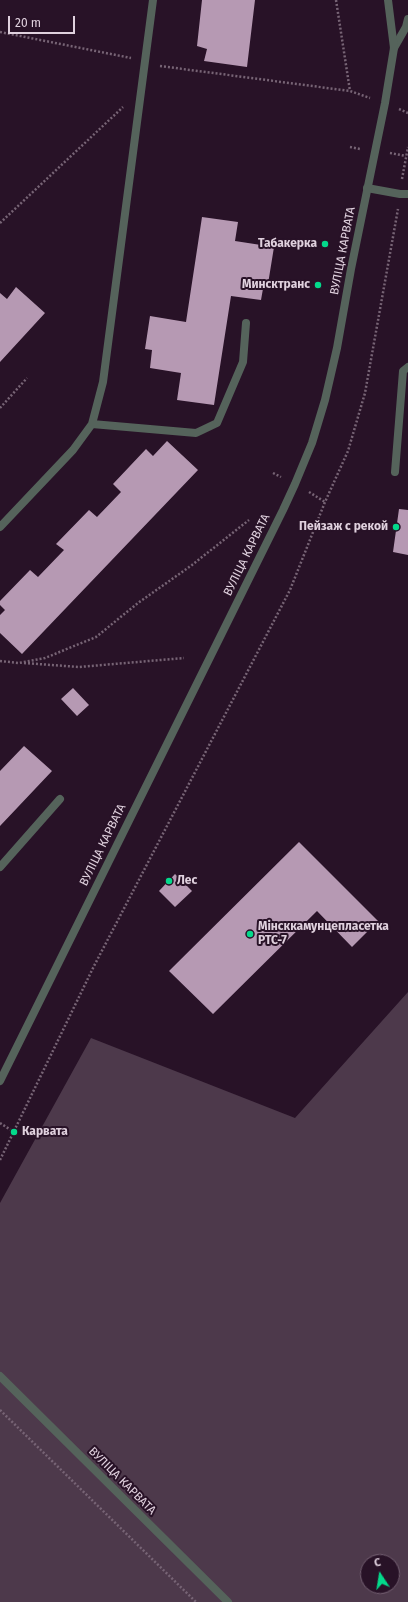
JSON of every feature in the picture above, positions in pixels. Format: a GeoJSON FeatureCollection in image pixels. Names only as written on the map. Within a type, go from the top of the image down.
{"type":"FeatureCollection","features":[{"type":"Feature","properties":{"kind":"street"},"geometry":{"type":"LineString","coordinates":[[0,527],[72,450],[92,424],[103,382],[153,0]]}},
{"type":"Feature","properties":{"kind":"street","name":"ВУЛІЦА КАРВАТА"},"geometry":{"type":"LineString","coordinates":[[0,1081],[298,477],[312,443],[337,348],[394,48],[388,0]]}},
{"type":"Feature","properties":{"kind":"street"},"geometry":{"type":"LineString","coordinates":[[394,48],[406,27],[408,19]]}},
{"type":"Feature","properties":{"kind":"street"},"geometry":{"type":"LineString","coordinates":[[367,188],[404,194]]}},
{"type":"Feature","properties":{"kind":"street"},"geometry":{"type":"LineString","coordinates":[[92,424],[196,433],[217,422],[243,362],[246,324]]}},
{"type":"Feature","properties":{"kind":"street"},"geometry":{"type":"LineString","coordinates":[[395,472],[403,371],[408,367]]}},
{"type":"Feature","properties":{"kind":"street"},"geometry":{"type":"LineString","coordinates":[[0,867],[60,799]]}},
{"type":"Feature","properties":{"kind":"street","name":"ВУЛІЦА КАРВАТА"},"geometry":{"type":"LineString","coordinates":[[0,1376],[228,1602]]}},
{"type":"Feature","properties":{"kind":"path"},"geometry":{"type":"LineString","coordinates":[[0,32],[146,61],[157,65],[350,91],[336,0]]}},
{"type":"Feature","properties":{"kind":"path"},"geometry":{"type":"LineString","coordinates":[[0,223],[141,91]]}},
{"type":"Feature","properties":{"kind":"path"},"geometry":{"type":"LineString","coordinates":[[0,1160],[94,966],[290,590],[325,502],[348,451],[365,393],[404,194],[408,147]]}},
{"type":"Feature","properties":{"kind":"path"},"geometry":{"type":"LineString","coordinates":[[0,408],[27,378]]}},
{"type":"Feature","properties":{"kind":"path"},"geometry":{"type":"LineString","coordinates":[[19,663],[45,658],[96,637],[138,603],[192,565],[249,520]]}},
{"type":"Feature","properties":{"kind":"path"},"geometry":{"type":"LineString","coordinates":[[0,661],[79,667],[184,658]]}},
{"type":"Feature","properties":{"kind":"path"},"geometry":{"type":"LineString","coordinates":[[0,1123],[14,1132]]}},
{"type":"Feature","properties":{"kind":"path"},"geometry":{"type":"LineString","coordinates":[[0,1410],[196,1602]]}},
{"type":"Feature","properties":{"kind":"shaded area"},"geometry":{"type":"Polygon","coordinates":[[[408,992],[408,1602],[0,1602],[0,1203],[91,1038],[295,1118],[408,992]]]}},
{"type":"Feature","properties":{"kind":"building"},"geometry":{"type":"Polygon","coordinates":[[[202,0],[255,0],[247,67],[204,61],[207,49],[197,46],[202,0]]]}},
{"type":"Feature","properties":{"kind":"building"},"geometry":{"type":"Polygon","coordinates":[[[202,217],[238,222],[235,241],[274,247],[268,284],[264,283],[261,300],[231,296],[214,405],[177,400],[181,373],[150,368],[152,350],[145,349],[150,316],[186,322],[202,217]]]}},
{"type":"Feature","properties":{"kind":"building"},"geometry":{"type":"Polygon","coordinates":[[[16,287],[45,313],[0,362],[0,293],[7,299],[16,287]]]}},
{"type":"Feature","properties":{"kind":"building"},"geometry":{"type":"Polygon","coordinates":[[[167,441],[198,470],[22,654],[0,633],[0,615],[5,610],[0,605],[0,601],[30,570],[38,577],[64,550],[56,544],[89,510],[97,517],[121,492],[113,484],[146,449],[153,456],[167,441]]]}},
{"type":"Feature","properties":{"kind":"building"},"geometry":{"type":"Polygon","coordinates":[[[399,509],[408,510],[408,555],[393,552],[399,509]]]}},
{"type":"Feature","properties":{"kind":"building"},"geometry":{"type":"Polygon","coordinates":[[[73,688],[89,705],[77,716],[61,699],[73,688]]]}},
{"type":"Feature","properties":{"kind":"building"},"geometry":{"type":"Polygon","coordinates":[[[24,746],[52,771],[0,826],[0,771],[24,746]]]}},
{"type":"Feature","properties":{"kind":"building","name":"Мінсккамунцепласетка РТС-7"},"geometry":{"type":"Polygon","coordinates":[[[299,842],[378,921],[352,947],[317,911],[213,1014],[169,971],[299,842]]]}},
{"type":"Feature","properties":{"kind":"building"},"geometry":{"type":"Polygon","coordinates":[[[175,874],[192,891],[175,907],[159,891],[175,874]]]}},
{"type":"Feature","properties":{"kind":"place","name":"Табакерка"},"geometry":{"type":"Point","coordinates":[325,244]}},
{"type":"Feature","properties":{"kind":"place","name":"Минсктранс"},"geometry":{"type":"Point","coordinates":[318,285]}},
{"type":"Feature","properties":{"kind":"place","name":"Пейзаж с рекой"},"geometry":{"type":"Point","coordinates":[396,527]}},
{"type":"Feature","properties":{"kind":"place","name":"Лес"},"geometry":{"type":"Point","coordinates":[169,881]}},
{"type":"Feature","properties":{"kind":"place","name":"Мінсккамунцепласетка РТС-7"},"geometry":{"type":"Point","coordinates":[250,934]}},
{"type":"Feature","properties":{"kind":"place","name":"Карвата"},"geometry":{"type":"Point","coordinates":[14,1132]}}]}
